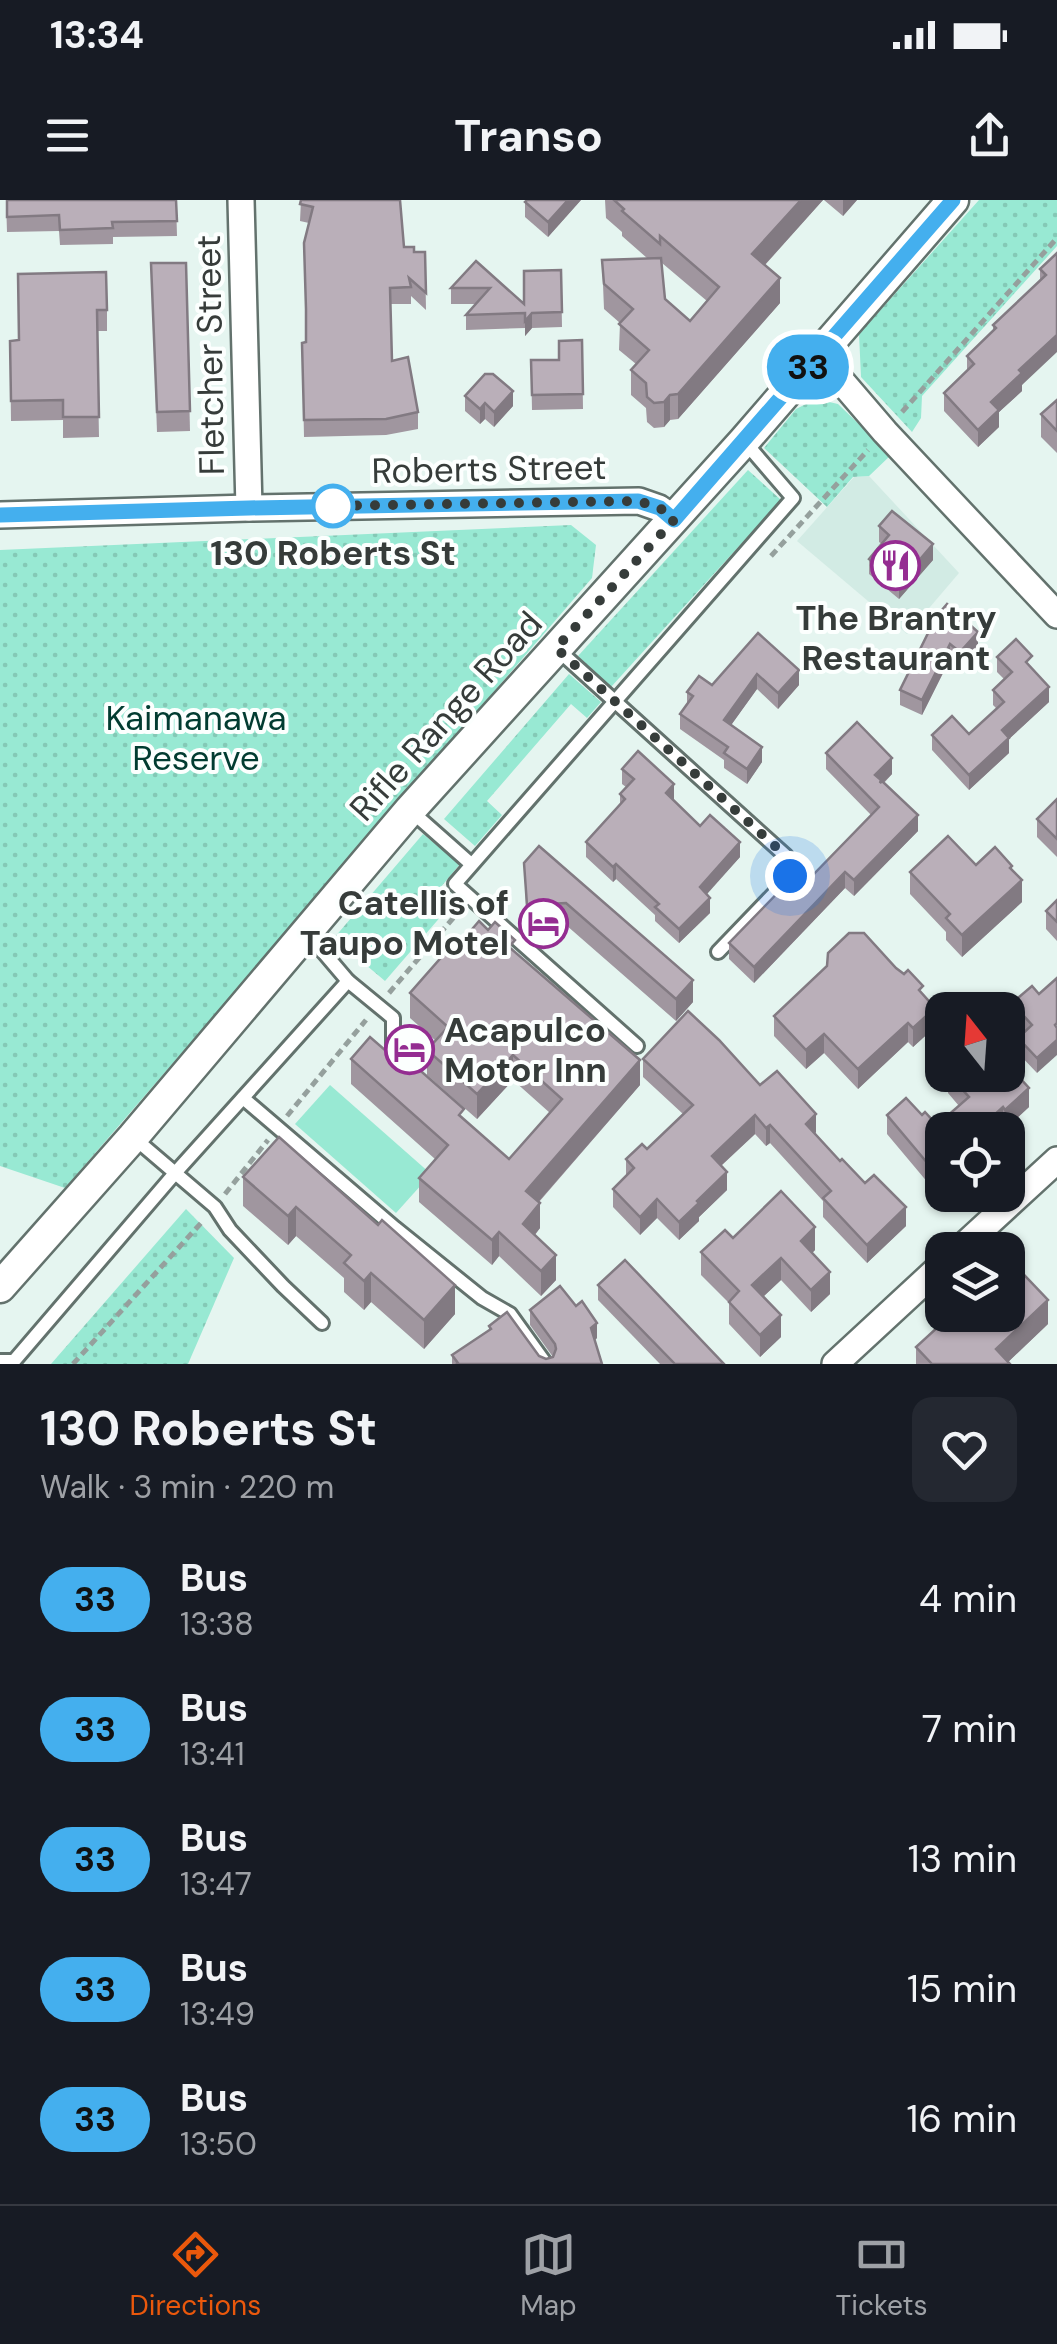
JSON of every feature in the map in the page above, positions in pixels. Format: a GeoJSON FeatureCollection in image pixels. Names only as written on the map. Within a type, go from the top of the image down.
{"type":"FeatureCollection","features":[{"type":"Feature","properties":{"kind":"street","name":"Fletcher Street"},"geometry":{"type":"LineString","coordinates":[[241,200],[249,508]]}},
{"type":"Feature","properties":{"kind":"street","name":"Rifle Range Road"},"geometry":{"type":"LineString","coordinates":[[0,1287],[133,1138],[410,810],[674,520],[953,200]]}},
{"type":"Feature","properties":{"kind":"street"},"geometry":{"type":"LineString","coordinates":[[819,355],[885,432],[1057,616]]}},
{"type":"Feature","properties":{"kind":"street","name":"Roberts Street"},"geometry":{"type":"LineString","coordinates":[[0,515],[638,501],[660,508],[674,520]]}},
{"type":"Feature","properties":{"kind":"street"},"geometry":{"type":"LineString","coordinates":[[979,1232],[1057,1160]]}},
{"type":"Feature","properties":{"kind":"street"},"geometry":{"type":"LineString","coordinates":[[835,1364],[925,1281]]}},
{"type":"Feature","properties":{"kind":"lane"},"geometry":{"type":"LineString","coordinates":[[638,1046],[455,884],[794,498],[744,441]]}},
{"type":"Feature","properties":{"kind":"lane"},"geometry":{"type":"LineString","coordinates":[[556,648],[786,856],[790,876],[718,952]]}},
{"type":"Feature","properties":{"kind":"lane"},"geometry":{"type":"LineString","coordinates":[[410,810],[471,864]]}},
{"type":"Feature","properties":{"kind":"lane"},"geometry":{"type":"LineString","coordinates":[[306,932],[348,981],[392,1018],[392,1059],[420,1083]]}},
{"type":"Feature","properties":{"kind":"lane"},"geometry":{"type":"LineString","coordinates":[[0,1361],[14,1361],[176,1172],[348,981]]}},
{"type":"Feature","properties":{"kind":"lane"},"geometry":{"type":"LineString","coordinates":[[242,1098],[395,1228],[482,1298],[510,1314],[546,1364]]}},
{"type":"Feature","properties":{"kind":"lane"},"geometry":{"type":"LineString","coordinates":[[133,1138],[215,1207],[230,1230],[322,1323]]}},
{"type":"Feature","properties":{"kind":"path"},"geometry":{"type":"LineString","coordinates":[[769,558],[1057,238]]}},
{"type":"Feature","properties":{"kind":"path"},"geometry":{"type":"LineString","coordinates":[[73,1364],[215,1207],[470,898]]}},
{"type":"Feature","properties":{"kind":"shaded area"},"geometry":{"type":"Polygon","coordinates":[[[869,476],[959,573],[907,634],[797,541],[854,477],[869,476]]]}},
{"type":"Feature","properties":{"kind":"green space"},"geometry":{"type":"Polygon","coordinates":[[[979,200],[1057,200],[1057,246],[922,396],[921,418],[912,432],[861,377],[859,334],[979,200]]]}},
{"type":"Feature","properties":{"kind":"green space"},"geometry":{"type":"Polygon","coordinates":[[[816,399],[838,404],[891,455],[869,476],[853,477],[827,507],[764,448],[796,409],[816,399]]]}},
{"type":"Feature","properties":{"kind":"green space"},"geometry":{"type":"Polygon","coordinates":[[[748,470],[781,500],[611,687],[578,656],[748,470]]]}},
{"type":"Feature","properties":{"kind":"green space","name":"Kaimanawa Reserve"},"geometry":{"type":"Polygon","coordinates":[[[571,525],[596,545],[592,578],[65,1188],[0,1166],[0,550],[571,525]]]}},
{"type":"Feature","properties":{"kind":"green space"},"geometry":{"type":"Polygon","coordinates":[[[569,674],[601,702],[587,718],[571,704],[487,801],[502,815],[475,846],[444,819],[569,674]]]}},
{"type":"Feature","properties":{"kind":"green space"},"geometry":{"type":"Polygon","coordinates":[[[423,834],[460,864],[435,894],[449,907],[385,981],[334,938],[423,834]]]}},
{"type":"Feature","properties":{"kind":"green space"},"geometry":{"type":"Polygon","coordinates":[[[330,1085],[431,1174],[396,1213],[295,1124],[330,1085]]]}},
{"type":"Feature","properties":{"kind":"green space"},"geometry":{"type":"Polygon","coordinates":[[[186,1209],[234,1258],[188,1364],[51,1364],[186,1209]]]}},
{"type":"Feature","properties":{"kind":"building"},"geometry":{"type":"Polygon","coordinates":[[[7,200],[176,200],[177,221],[112,222],[113,228],[60,230],[59,215],[7,217],[7,200]]]}},
{"type":"Feature","properties":{"kind":"building"},"geometry":{"type":"Polygon","coordinates":[[[301,200],[400,200],[404,247],[425,252],[426,293],[409,278],[411,287],[390,288],[392,361],[408,357],[418,412],[386,419],[304,420],[304,243],[313,207],[300,204],[301,200]]]}},
{"type":"Feature","properties":{"kind":"building"},"geometry":{"type":"Polygon","coordinates":[[[527,200],[568,200],[548,222],[527,200]]]}},
{"type":"Feature","properties":{"kind":"building"},"geometry":{"type":"Polygon","coordinates":[[[614,200],[801,200],[752,254],[780,278],[678,394],[670,395],[664,402],[654,403],[647,397],[646,383],[631,370],[649,350],[619,324],[633,309],[604,284],[602,260],[661,258],[665,299],[690,321],[719,287],[660,236],[660,244],[614,200]]]}},
{"type":"Feature","properties":{"kind":"building"},"geometry":{"type":"Polygon","coordinates":[[[1057,253],[1057,335],[991,402],[999,410],[978,430],[944,393],[974,364],[967,356],[996,328],[993,325],[1046,275],[1040,269],[1057,253]]]}},
{"type":"Feature","properties":{"kind":"building"},"geometry":{"type":"Polygon","coordinates":[[[476,261],[524,304],[524,271],[561,270],[562,312],[532,313],[525,321],[525,313],[466,315],[490,288],[451,288],[476,261]]]}},
{"type":"Feature","properties":{"kind":"building"},"geometry":{"type":"Polygon","coordinates":[[[151,263],[186,263],[190,411],[157,412],[151,263]]]}},
{"type":"Feature","properties":{"kind":"building"},"geometry":{"type":"Polygon","coordinates":[[[106,272],[107,310],[97,310],[99,417],[63,417],[63,400],[11,401],[10,341],[19,340],[18,274],[106,272]]]}},
{"type":"Feature","properties":{"kind":"building"},"geometry":{"type":"Polygon","coordinates":[[[582,340],[583,394],[532,395],[531,360],[559,360],[559,341],[582,340]]]}},
{"type":"Feature","properties":{"kind":"building"},"geometry":{"type":"Polygon","coordinates":[[[485,374],[493,374],[513,391],[494,412],[485,403],[480,409],[465,396],[485,374]]]}},
{"type":"Feature","properties":{"kind":"building"},"geometry":{"type":"Polygon","coordinates":[[[1057,400],[1057,431],[1041,414],[1057,400]]]}},
{"type":"Feature","properties":{"kind":"building"},"geometry":{"type":"Polygon","coordinates":[[[892,511],[933,544],[899,584],[869,559],[889,535],[879,526],[892,511]]]}},
{"type":"Feature","properties":{"kind":"building"},"geometry":{"type":"Polygon","coordinates":[[[947,604],[978,632],[960,652],[950,644],[922,700],[900,690],[929,625],[947,604]]]}},
{"type":"Feature","properties":{"kind":"building"},"geometry":{"type":"Polygon","coordinates":[[[758,633],[799,670],[778,693],[757,674],[724,720],[762,747],[747,769],[724,753],[728,747],[680,714],[693,696],[687,692],[699,676],[712,685],[758,633]]]}},
{"type":"Feature","properties":{"kind":"building"},"geometry":{"type":"Polygon","coordinates":[[[1016,639],[1032,656],[1026,662],[1049,687],[1002,730],[1009,738],[969,775],[932,735],[952,716],[969,734],[1004,702],[993,690],[1012,672],[997,657],[1016,639]]]}},
{"type":"Feature","properties":{"kind":"building"},"geometry":{"type":"Polygon","coordinates":[[[857,722],[892,758],[875,775],[880,783],[918,815],[854,880],[845,872],[754,967],[729,943],[800,870],[809,879],[879,807],[826,753],[857,722]]]}},
{"type":"Feature","properties":{"kind":"building"},"geometry":{"type":"Polygon","coordinates":[[[638,751],[674,784],[666,793],[700,826],[710,815],[740,842],[700,887],[710,898],[679,929],[655,907],[659,904],[586,842],[625,799],[620,794],[634,779],[622,769],[638,751]]]}},
{"type":"Feature","properties":{"kind":"building"},"geometry":{"type":"Polygon","coordinates":[[[1057,799],[1057,839],[1037,819],[1057,799]]]}},
{"type":"Feature","properties":{"kind":"building"},"geometry":{"type":"Polygon","coordinates":[[[948,836],[976,865],[995,847],[1022,880],[962,935],[946,918],[950,914],[910,872],[948,836]]]}},
{"type":"Feature","properties":{"kind":"building"},"geometry":{"type":"Polygon","coordinates":[[[539,846],[693,980],[676,999],[566,903],[527,905],[524,863],[539,846]]]}},
{"type":"Feature","properties":{"kind":"building"},"geometry":{"type":"Polygon","coordinates":[[[1057,900],[1057,922],[1046,911],[1057,900]]]}},
{"type":"Feature","properties":{"kind":"building"},"geometry":{"type":"Polygon","coordinates":[[[479,921],[488,930],[495,922],[515,940],[509,947],[640,1060],[526,1191],[540,1203],[523,1224],[556,1255],[541,1271],[499,1232],[492,1240],[419,1178],[448,1145],[351,1059],[370,1037],[409,1071],[414,1065],[464,1109],[459,1115],[509,1159],[562,1099],[513,1055],[477,1094],[427,1050],[448,1027],[410,993],[479,921]]]}},
{"type":"Feature","properties":{"kind":"building"},"geometry":{"type":"Polygon","coordinates":[[[849,933],[864,933],[896,968],[904,974],[908,970],[923,986],[919,990],[925,997],[925,1017],[913,1028],[908,1023],[858,1069],[824,1034],[806,1050],[774,1016],[827,966],[828,953],[849,933]]]}},
{"type":"Feature","properties":{"kind":"building"},"geometry":{"type":"Polygon","coordinates":[[[1057,978],[1057,1040],[1037,1058],[1025,1045],[1025,1032],[1032,1025],[1025,1017],[1025,992],[1032,986],[1039,994],[1057,978]]]}},
{"type":"Feature","properties":{"kind":"building"},"geometry":{"type":"Polygon","coordinates":[[[688,1011],[760,1085],[777,1071],[816,1114],[806,1124],[840,1161],[865,1183],[874,1175],[906,1207],[867,1245],[823,1198],[831,1191],[770,1125],[766,1128],[755,1115],[712,1156],[727,1172],[679,1222],[657,1199],[640,1217],[613,1189],[634,1168],[626,1159],[642,1144],[647,1149],[693,1105],[643,1059],[688,1011]]]}},
{"type":"Feature","properties":{"kind":"building"},"geometry":{"type":"Polygon","coordinates":[[[964,1092],[1025,1092],[1005,1110],[1003,1107],[998,1112],[952,1112],[969,1097],[964,1092]]]}},
{"type":"Feature","properties":{"kind":"building"},"geometry":{"type":"Polygon","coordinates":[[[906,1098],[922,1115],[925,1112],[925,1160],[887,1115],[906,1098]]]}},
{"type":"Feature","properties":{"kind":"building"},"geometry":{"type":"Polygon","coordinates":[[[279,1137],[378,1225],[382,1220],[455,1285],[424,1320],[371,1273],[364,1281],[344,1263],[351,1255],[296,1207],[288,1216],[243,1177],[279,1137]]]}},
{"type":"Feature","properties":{"kind":"building"},"geometry":{"type":"Polygon","coordinates":[[[781,1191],[815,1227],[801,1241],[830,1272],[811,1290],[781,1258],[752,1285],[781,1315],[760,1335],[729,1302],[739,1291],[701,1252],[725,1230],[733,1238],[781,1191]]]}},
{"type":"Feature","properties":{"kind":"building"},"geometry":{"type":"Polygon","coordinates":[[[625,1260],[724,1364],[675,1364],[598,1285],[625,1260]]]}},
{"type":"Feature","properties":{"kind":"building"},"geometry":{"type":"Polygon","coordinates":[[[1025,1276],[1048,1300],[1025,1322],[1025,1276]]]}},
{"type":"Feature","properties":{"kind":"building"},"geometry":{"type":"Polygon","coordinates":[[[560,1286],[576,1306],[582,1301],[597,1323],[591,1328],[602,1364],[456,1364],[452,1355],[491,1329],[489,1326],[507,1312],[539,1356],[553,1357],[555,1344],[530,1310],[560,1286]]]}},
{"type":"Feature","properties":{"kind":"building"},"geometry":{"type":"Polygon","coordinates":[[[932,1332],[1014,1332],[996,1349],[1010,1364],[932,1364],[916,1347],[932,1332]]]}},
{"type":"Feature","properties":{"kind":"bus line","name":"33"},"geometry":{"type":"LineString","coordinates":[[0,515],[638,501],[660,508],[674,520],[953,200]]}},
{"type":"Feature","properties":{"kind":"place","name":"130 Roberts St"},"geometry":{"type":"Point","coordinates":[333,506]}},
{"type":"Feature","properties":{"kind":"place","name":"The Brantry Restaurant"},"geometry":{"type":"Point","coordinates":[896,566]}},
{"type":"Feature","properties":{"kind":"place","name":"Catellis of Taupo Motel"},"geometry":{"type":"Point","coordinates":[544,923]}},
{"type":"Feature","properties":{"kind":"place","name":"Acapulco Motor Inn"},"geometry":{"type":"Point","coordinates":[409,1050]}},
{"type":"Feature","properties":{"kind":"route"},"geometry":{"type":"LineString","coordinates":[[333,506],[327,506],[638,501],[660,508],[674,520],[556,648],[786,856],[790,876]]}}]}
